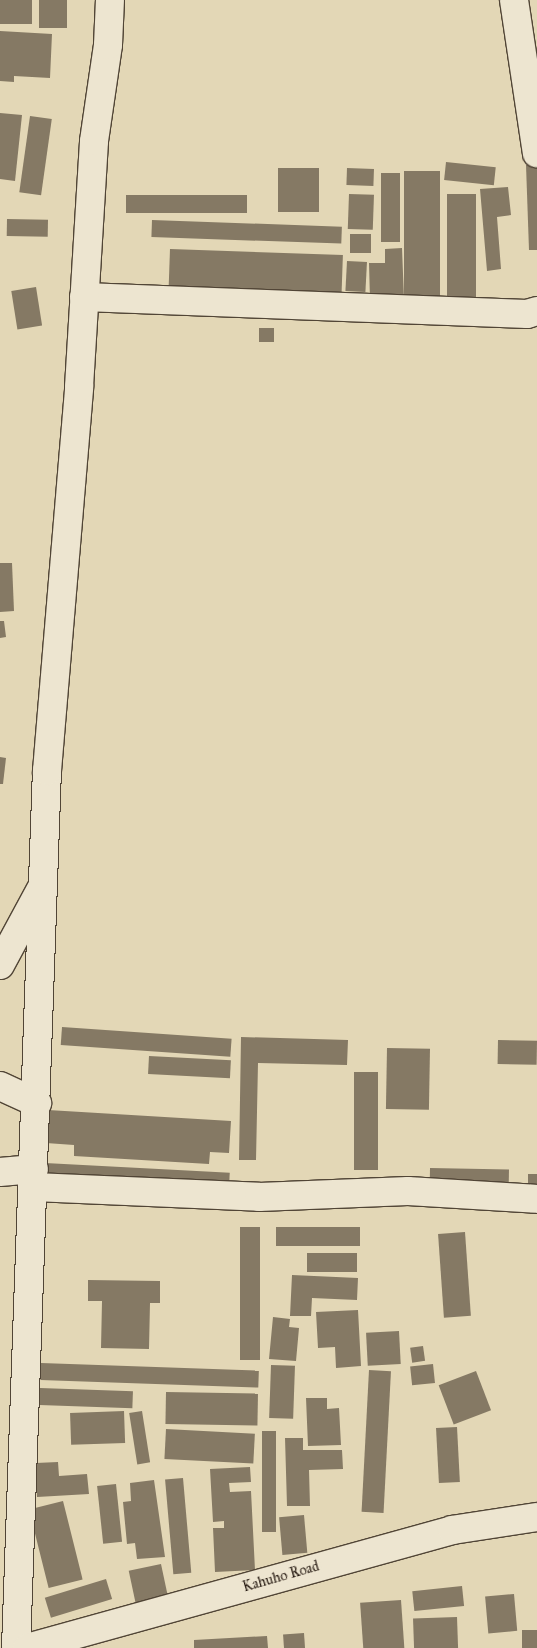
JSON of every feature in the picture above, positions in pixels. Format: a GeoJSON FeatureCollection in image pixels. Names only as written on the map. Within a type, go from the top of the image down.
{"type":"FeatureCollection","features":[{"type":"Feature","properties":{"kind":"street"},"geometry":{"type":"LineString","coordinates":[[16,1648],[47,772],[84,297],[94,141],[108,45],[110,0]]}},
{"type":"Feature","properties":{"kind":"street"},"geometry":{"type":"LineString","coordinates":[[514,0],[537,153]]}},
{"type":"Feature","properties":{"kind":"street"},"geometry":{"type":"LineString","coordinates":[[84,297],[527,314],[537,311]]}},
{"type":"Feature","properties":{"kind":"street"},"geometry":{"type":"LineString","coordinates":[[0,965],[44,885]]}},
{"type":"Feature","properties":{"kind":"street"},"geometry":{"type":"LineString","coordinates":[[0,1086],[36,1103]]}},
{"type":"Feature","properties":{"kind":"street"},"geometry":{"type":"LineString","coordinates":[[0,1172],[34,1178],[259,1197],[408,1191],[537,1199]]}},
{"type":"Feature","properties":{"kind":"street","name":"Kahuho Road"},"geometry":{"type":"LineString","coordinates":[[27,1648],[452,1530],[537,1517]]}},
{"type":"Feature","properties":{"kind":"building"},"geometry":{"type":"Polygon","coordinates":[[[0,0],[32,0],[32,24],[0,24],[0,0]]]}},
{"type":"Feature","properties":{"kind":"building"},"geometry":{"type":"Polygon","coordinates":[[[39,0],[67,0],[67,28],[39,28],[39,0]]]}},
{"type":"Feature","properties":{"kind":"building"},"geometry":{"type":"Polygon","coordinates":[[[0,31],[52,34],[50,78],[14,76],[14,82],[0,81],[0,31]]]}},
{"type":"Feature","properties":{"kind":"building"},"geometry":{"type":"Polygon","coordinates":[[[0,113],[22,115],[15,181],[0,179],[0,113]]]}},
{"type":"Feature","properties":{"kind":"building"},"geometry":{"type":"Polygon","coordinates":[[[30,116],[52,119],[41,195],[19,192],[30,116]]]}},
{"type":"Feature","properties":{"kind":"building"},"geometry":{"type":"Polygon","coordinates":[[[446,162],[496,167],[494,185],[444,180],[446,162]]]}},
{"type":"Feature","properties":{"kind":"building"},"geometry":{"type":"Polygon","coordinates":[[[526,165],[537,165],[537,250],[529,250],[526,165]]]}},
{"type":"Feature","properties":{"kind":"building"},"geometry":{"type":"Polygon","coordinates":[[[278,168],[319,168],[319,212],[278,212],[278,168]]]}},
{"type":"Feature","properties":{"kind":"building"},"geometry":{"type":"Polygon","coordinates":[[[347,168],[374,169],[373,186],[346,185],[347,168]]]}},
{"type":"Feature","properties":{"kind":"building"},"geometry":{"type":"Polygon","coordinates":[[[404,171],[440,171],[440,301],[404,301],[404,171]]]}},
{"type":"Feature","properties":{"kind":"building"},"geometry":{"type":"Polygon","coordinates":[[[381,173],[400,173],[400,242],[381,242],[381,173]]]}},
{"type":"Feature","properties":{"kind":"building"},"geometry":{"type":"Polygon","coordinates":[[[508,187],[511,215],[497,217],[501,269],[487,271],[480,189],[508,187]]]}},
{"type":"Feature","properties":{"kind":"building"},"geometry":{"type":"Polygon","coordinates":[[[349,194],[374,195],[373,230],[348,229],[349,194]]]}},
{"type":"Feature","properties":{"kind":"building"},"geometry":{"type":"Polygon","coordinates":[[[447,194],[476,194],[476,302],[447,302],[447,194]]]}},
{"type":"Feature","properties":{"kind":"building"},"geometry":{"type":"Polygon","coordinates":[[[126,195],[247,195],[247,213],[126,213],[126,195]]]}},
{"type":"Feature","properties":{"kind":"building"},"geometry":{"type":"Polygon","coordinates":[[[7,219],[48,220],[48,237],[7,236],[7,219]]]}},
{"type":"Feature","properties":{"kind":"building"},"geometry":{"type":"Polygon","coordinates":[[[152,220],[342,227],[341,244],[151,237],[152,220]]]}},
{"type":"Feature","properties":{"kind":"building"},"geometry":{"type":"Polygon","coordinates":[[[350,234],[371,234],[371,253],[350,253],[350,234]]]}},
{"type":"Feature","properties":{"kind":"building"},"geometry":{"type":"Polygon","coordinates":[[[402,248],[404,299],[370,300],[369,263],[385,263],[385,249],[402,248]]]}},
{"type":"Feature","properties":{"kind":"building"},"geometry":{"type":"Polygon","coordinates":[[[170,249],[343,255],[342,293],[169,287],[170,249]]]}},
{"type":"Feature","properties":{"kind":"building"},"geometry":{"type":"Polygon","coordinates":[[[347,261],[367,262],[365,292],[345,291],[347,261]]]}},
{"type":"Feature","properties":{"kind":"building"},"geometry":{"type":"Polygon","coordinates":[[[36,287],[42,326],[17,329],[11,291],[36,287]]]}},
{"type":"Feature","properties":{"kind":"building"},"geometry":{"type":"Polygon","coordinates":[[[259,328],[274,328],[274,342],[259,342],[259,328]]]}},
{"type":"Feature","properties":{"kind":"building"},"geometry":{"type":"Polygon","coordinates":[[[0,563],[12,563],[14,611],[0,612],[0,563]]]}},
{"type":"Feature","properties":{"kind":"building"},"geometry":{"type":"Polygon","coordinates":[[[0,621],[4,621],[6,637],[0,638],[0,621]]]}},
{"type":"Feature","properties":{"kind":"building"},"geometry":{"type":"Polygon","coordinates":[[[0,757],[6,758],[3,784],[0,784],[0,757]]]}},
{"type":"Feature","properties":{"kind":"building"},"geometry":{"type":"Polygon","coordinates":[[[62,1027],[232,1039],[230,1057],[61,1045],[62,1027]]]}},
{"type":"Feature","properties":{"kind":"building"},"geometry":{"type":"Polygon","coordinates":[[[241,1037],[348,1040],[347,1065],[258,1063],[256,1160],[239,1160],[241,1037]]]}},
{"type":"Feature","properties":{"kind":"building"},"geometry":{"type":"Polygon","coordinates":[[[498,1040],[537,1041],[537,1065],[498,1064],[498,1040]]]}},
{"type":"Feature","properties":{"kind":"building"},"geometry":{"type":"Polygon","coordinates":[[[387,1048],[430,1049],[429,1110],[386,1109],[387,1048]]]}},
{"type":"Feature","properties":{"kind":"building"},"geometry":{"type":"Polygon","coordinates":[[[149,1056],[231,1060],[230,1078],[148,1074],[149,1056]]]}},
{"type":"Feature","properties":{"kind":"building"},"geometry":{"type":"Polygon","coordinates":[[[354,1072],[378,1072],[378,1170],[354,1170],[354,1072]]]}},
{"type":"Feature","properties":{"kind":"building"},"geometry":{"type":"Polygon","coordinates":[[[48,1110],[231,1121],[229,1153],[210,1152],[209,1164],[74,1156],[74,1145],[46,1143],[48,1110]]]}},
{"type":"Feature","properties":{"kind":"building"},"geometry":{"type":"Polygon","coordinates":[[[45,1163],[230,1173],[229,1192],[44,1182],[45,1163]]]}},
{"type":"Feature","properties":{"kind":"building"},"geometry":{"type":"Polygon","coordinates":[[[430,1168],[509,1169],[509,1190],[430,1189],[430,1168]]]}},
{"type":"Feature","properties":{"kind":"building"},"geometry":{"type":"Polygon","coordinates":[[[528,1174],[537,1174],[537,1194],[528,1194],[528,1174]]]}},
{"type":"Feature","properties":{"kind":"building"},"geometry":{"type":"Polygon","coordinates":[[[240,1227],[260,1227],[260,1360],[240,1360],[240,1227]]]}},
{"type":"Feature","properties":{"kind":"building"},"geometry":{"type":"Polygon","coordinates":[[[276,1227],[360,1227],[360,1246],[276,1246],[276,1227]]]}},
{"type":"Feature","properties":{"kind":"building"},"geometry":{"type":"Polygon","coordinates":[[[465,1232],[471,1316],[444,1318],[438,1234],[465,1232]]]}},
{"type":"Feature","properties":{"kind":"building"},"geometry":{"type":"Polygon","coordinates":[[[307,1253],[357,1253],[357,1272],[307,1272],[307,1253]]]}},
{"type":"Feature","properties":{"kind":"building"},"geometry":{"type":"Polygon","coordinates":[[[292,1275],[358,1278],[357,1300],[312,1298],[311,1316],[290,1316],[292,1275]]]}},
{"type":"Feature","properties":{"kind":"building"},"geometry":{"type":"Polygon","coordinates":[[[88,1280],[160,1281],[160,1303],[150,1303],[149,1349],[101,1348],[102,1301],[88,1301],[88,1280]]]}},
{"type":"Feature","properties":{"kind":"building"},"geometry":{"type":"Polygon","coordinates":[[[358,1310],[361,1366],[336,1368],[335,1347],[318,1348],[316,1312],[358,1310]]]}},
{"type":"Feature","properties":{"kind":"building"},"geometry":{"type":"Polygon","coordinates":[[[273,1317],[290,1319],[289,1327],[299,1328],[296,1361],[269,1359],[273,1317]]]}},
{"type":"Feature","properties":{"kind":"building"},"geometry":{"type":"Polygon","coordinates":[[[399,1331],[401,1364],[368,1366],[366,1333],[399,1331]]]}},
{"type":"Feature","properties":{"kind":"building"},"geometry":{"type":"Polygon","coordinates":[[[423,1346],[425,1361],[412,1363],[410,1348],[423,1346]]]}},
{"type":"Feature","properties":{"kind":"building"},"geometry":{"type":"Polygon","coordinates":[[[41,1363],[259,1371],[258,1388],[40,1380],[41,1363]]]}},
{"type":"Feature","properties":{"kind":"building"},"geometry":{"type":"Polygon","coordinates":[[[433,1364],[435,1383],[412,1385],[410,1366],[433,1364]]]}},
{"type":"Feature","properties":{"kind":"building"},"geometry":{"type":"Polygon","coordinates":[[[271,1365],[295,1366],[293,1419],[269,1418],[271,1365]]]}},
{"type":"Feature","properties":{"kind":"building"},"geometry":{"type":"Polygon","coordinates":[[[369,1370],[391,1371],[384,1513],[362,1512],[369,1370]]]}},
{"type":"Feature","properties":{"kind":"building"},"geometry":{"type":"Polygon","coordinates":[[[476,1371],[491,1410],[454,1425],[439,1385],[476,1371]]]}},
{"type":"Feature","properties":{"kind":"building"},"geometry":{"type":"Polygon","coordinates":[[[40,1388],[133,1391],[132,1408],[39,1405],[40,1388]]]}},
{"type":"Feature","properties":{"kind":"building"},"geometry":{"type":"Polygon","coordinates":[[[166,1392],[258,1394],[257,1426],[165,1424],[166,1392]]]}},
{"type":"Feature","properties":{"kind":"building"},"geometry":{"type":"Polygon","coordinates":[[[306,1398],[327,1398],[327,1409],[339,1408],[341,1445],[308,1446],[306,1398]]]}},
{"type":"Feature","properties":{"kind":"building"},"geometry":{"type":"Polygon","coordinates":[[[124,1411],[125,1443],[71,1445],[70,1413],[124,1411]]]}},
{"type":"Feature","properties":{"kind":"building"},"geometry":{"type":"Polygon","coordinates":[[[142,1411],[150,1462],[137,1464],[129,1413],[142,1411]]]}},
{"type":"Feature","properties":{"kind":"building"},"geometry":{"type":"Polygon","coordinates":[[[457,1427],[460,1482],[439,1483],[436,1428],[457,1427]]]}},
{"type":"Feature","properties":{"kind":"building"},"geometry":{"type":"Polygon","coordinates":[[[166,1429],[255,1434],[253,1464],[164,1459],[166,1429]]]}},
{"type":"Feature","properties":{"kind":"building"},"geometry":{"type":"Polygon","coordinates":[[[262,1431],[276,1431],[276,1532],[262,1532],[262,1431]]]}},
{"type":"Feature","properties":{"kind":"building"},"geometry":{"type":"Polygon","coordinates":[[[285,1438],[303,1438],[303,1450],[342,1450],[343,1469],[309,1470],[310,1506],[287,1506],[285,1438]]]}},
{"type":"Feature","properties":{"kind":"building"},"geometry":{"type":"Polygon","coordinates":[[[58,1462],[59,1476],[87,1474],[89,1494],[37,1497],[36,1463],[58,1462]]]}},
{"type":"Feature","properties":{"kind":"building"},"geometry":{"type":"Polygon","coordinates":[[[250,1467],[251,1482],[229,1483],[230,1492],[251,1491],[255,1570],[215,1572],[213,1528],[224,1528],[224,1521],[213,1522],[210,1469],[250,1467]]]}},
{"type":"Feature","properties":{"kind":"building"},"geometry":{"type":"Polygon","coordinates":[[[183,1478],[191,1573],[173,1574],[165,1480],[183,1478]]]}},
{"type":"Feature","properties":{"kind":"building"},"geometry":{"type":"Polygon","coordinates":[[[154,1480],[165,1557],[137,1559],[135,1543],[127,1544],[123,1502],[131,1501],[130,1483],[154,1480]]]}},
{"type":"Feature","properties":{"kind":"building"},"geometry":{"type":"Polygon","coordinates":[[[116,1484],[122,1542],[103,1544],[97,1486],[116,1484]]]}},
{"type":"Feature","properties":{"kind":"building"},"geometry":{"type":"Polygon","coordinates":[[[63,1501],[83,1580],[49,1588],[29,1509],[63,1501]]]}},
{"type":"Feature","properties":{"kind":"building"},"geometry":{"type":"Polygon","coordinates":[[[304,1515],[307,1553],[282,1555],[279,1517],[304,1515]]]}},
{"type":"Feature","properties":{"kind":"building"},"geometry":{"type":"Polygon","coordinates":[[[161,1564],[168,1597],[136,1604],[129,1571],[161,1564]]]}},
{"type":"Feature","properties":{"kind":"building"},"geometry":{"type":"Polygon","coordinates":[[[106,1579],[112,1599],[51,1618],[45,1598],[106,1579]]]}},
{"type":"Feature","properties":{"kind":"building"},"geometry":{"type":"Polygon","coordinates":[[[462,1586],[464,1606],[414,1611],[412,1591],[462,1586]]]}},
{"type":"Feature","properties":{"kind":"building"},"geometry":{"type":"Polygon","coordinates":[[[514,1594],[517,1631],[488,1633],[485,1597],[514,1594]]]}},
{"type":"Feature","properties":{"kind":"building"},"geometry":{"type":"Polygon","coordinates":[[[401,1600],[404,1648],[363,1648],[360,1603],[401,1600]]]}},
{"type":"Feature","properties":{"kind":"building"},"geometry":{"type":"Polygon","coordinates":[[[457,1617],[458,1648],[414,1648],[413,1619],[457,1617]]]}},
{"type":"Feature","properties":{"kind":"building"},"geometry":{"type":"Polygon","coordinates":[[[522,1630],[537,1630],[537,1648],[522,1648],[522,1630]]]}},
{"type":"Feature","properties":{"kind":"building"},"geometry":{"type":"Polygon","coordinates":[[[304,1633],[305,1648],[284,1648],[283,1634],[304,1633]]]}},
{"type":"Feature","properties":{"kind":"building"},"geometry":{"type":"Polygon","coordinates":[[[267,1636],[268,1648],[194,1648],[194,1640],[267,1636]]]}}]}
